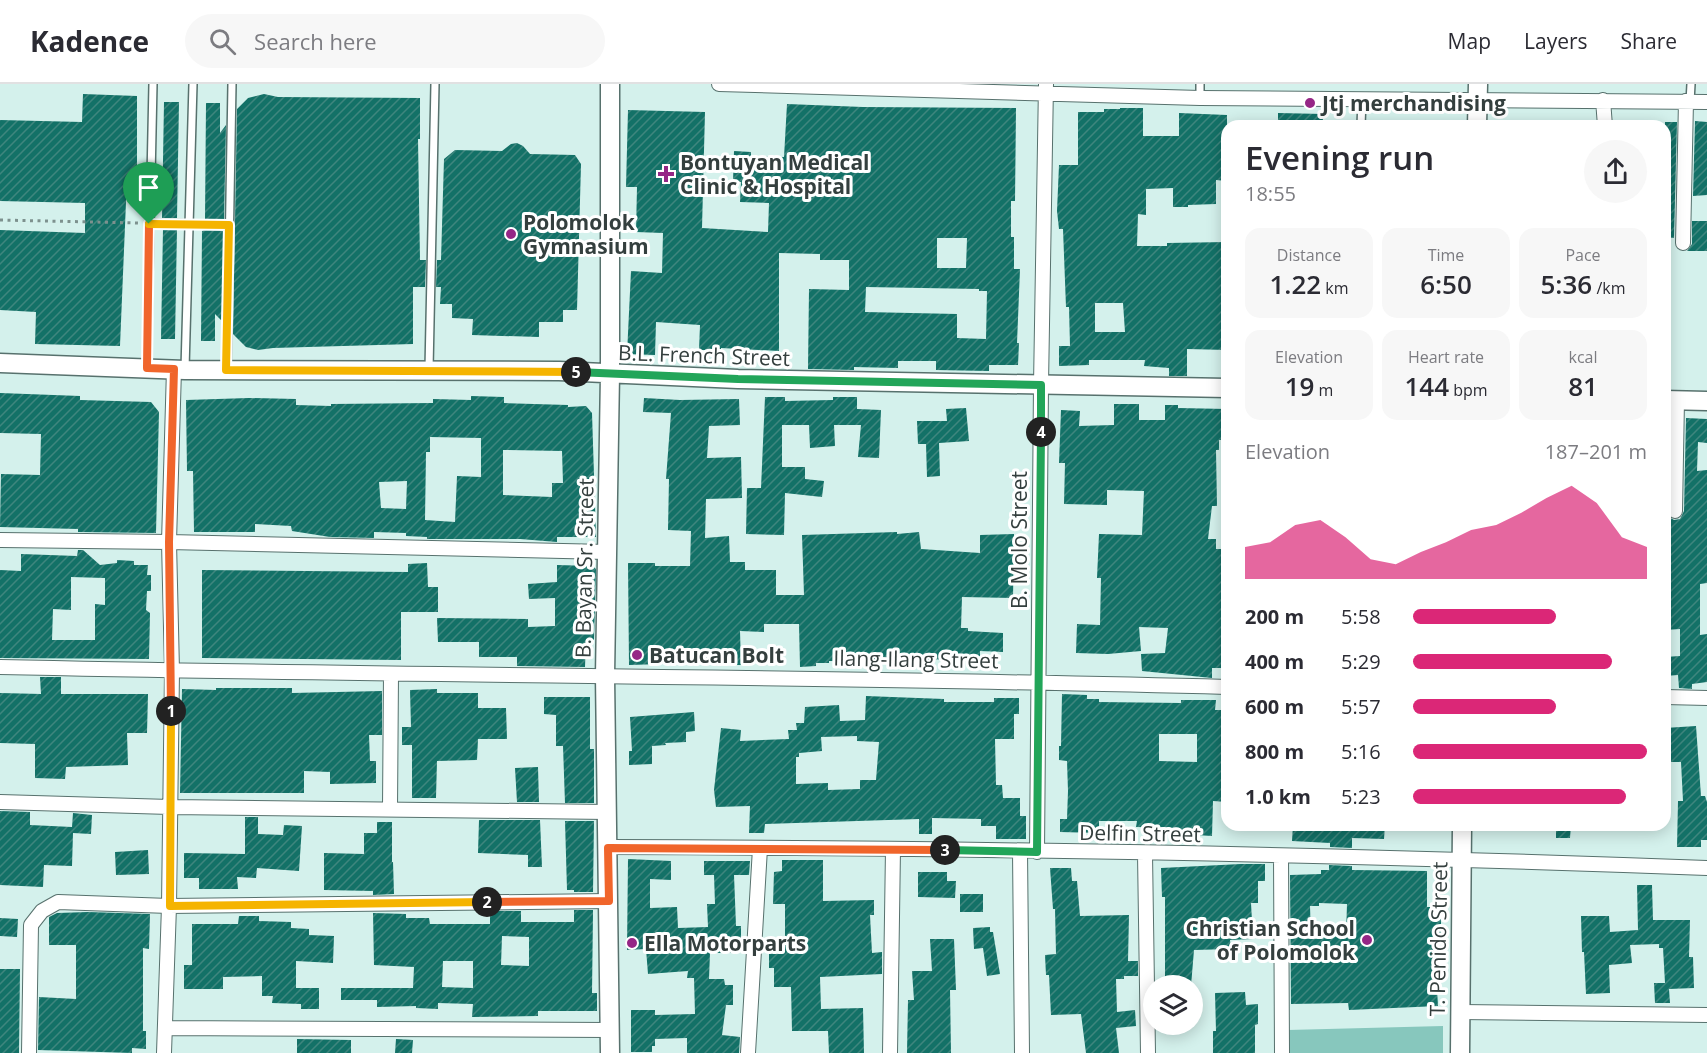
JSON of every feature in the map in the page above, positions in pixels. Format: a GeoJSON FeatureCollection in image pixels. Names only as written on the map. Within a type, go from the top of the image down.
{"type":"FeatureCollection","features":[{"type":"Feature","properties":{"kind":"street","name":"B. Bayan Sr. Street"},"geometry":{"type":"LineString","coordinates":[[610,84],[610,374],[605,676],[610,1053]]}},
{"type":"Feature","properties":{"kind":"street"},"geometry":{"type":"LineString","coordinates":[[719,84],[1200,91],[1362,99],[1478,92],[1603,100],[1707,102]]}},
{"type":"Feature","properties":{"kind":"street","name":"B. Molo Street"},"geometry":{"type":"LineString","coordinates":[[1037,852],[1045,89]]}},
{"type":"Feature","properties":{"kind":"street"},"geometry":{"type":"LineString","coordinates":[[1478,92],[1478,120]]}},
{"type":"Feature","properties":{"kind":"street"},"geometry":{"type":"LineString","coordinates":[[1603,100],[1605,120]]}},
{"type":"Feature","properties":{"kind":"street"},"geometry":{"type":"LineString","coordinates":[[1683,243],[1688,101]]}},
{"type":"Feature","properties":{"kind":"street","name":"B.L. French Street"},"geometry":{"type":"LineString","coordinates":[[0,363],[179,370],[559,371],[749,379],[1221,388]]}},
{"type":"Feature","properties":{"kind":"street"},"geometry":{"type":"LineString","coordinates":[[164,1053],[170,906],[172,671],[169,542],[179,370]]}},
{"type":"Feature","properties":{"kind":"street"},"geometry":{"type":"LineString","coordinates":[[1675,511],[1671,400],[1707,400]]}},
{"type":"Feature","properties":{"kind":"street"},"geometry":{"type":"LineString","coordinates":[[0,540],[607,552]]}},
{"type":"Feature","properties":{"kind":"street","name":"Ilang-Ilang Street"},"geometry":{"type":"LineString","coordinates":[[0,667],[1040,682],[1221,687]]}},
{"type":"Feature","properties":{"kind":"street"},"geometry":{"type":"LineString","coordinates":[[390,674],[390,809]]}},
{"type":"Feature","properties":{"kind":"street"},"geometry":{"type":"LineString","coordinates":[[1671,698],[1707,698]]}},
{"type":"Feature","properties":{"kind":"street"},"geometry":{"type":"LineString","coordinates":[[0,802],[170,807],[608,812]]}},
{"type":"Feature","properties":{"kind":"street","name":"T. Penido Street"},"geometry":{"type":"LineString","coordinates":[[1460,1053],[1462,831]]}},
{"type":"Feature","properties":{"kind":"street","name":"Delfin Street"},"geometry":{"type":"LineString","coordinates":[[608,848],[893,849],[1462,858],[1707,868]]}},
{"type":"Feature","properties":{"kind":"street"},"geometry":{"type":"LineString","coordinates":[[748,1053],[760,848]]}},
{"type":"Feature","properties":{"kind":"street"},"geometry":{"type":"LineString","coordinates":[[890,1053],[893,849]]}},
{"type":"Feature","properties":{"kind":"street"},"geometry":{"type":"LineString","coordinates":[[1020,851],[1022,1053]]}},
{"type":"Feature","properties":{"kind":"street"},"geometry":{"type":"LineString","coordinates":[[1145,854],[1148,1053]]}},
{"type":"Feature","properties":{"kind":"street"},"geometry":{"type":"LineString","coordinates":[[1281,856],[1282,1053]]}},
{"type":"Feature","properties":{"kind":"street"},"geometry":{"type":"LineString","coordinates":[[28,1053],[31,925],[49,905],[58,902],[170,906],[609,901]]}},
{"type":"Feature","properties":{"kind":"street"},"geometry":{"type":"LineString","coordinates":[[1460,1012],[1707,1015]]}},
{"type":"Feature","properties":{"kind":"street"},"geometry":{"type":"LineString","coordinates":[[165,1028],[610,1030]]}},
{"type":"Feature","properties":{"kind":"lane"},"geometry":{"type":"LineString","coordinates":[[147,368],[153,84]]}},
{"type":"Feature","properties":{"kind":"lane"},"geometry":{"type":"LineString","coordinates":[[179,370],[188,224],[193,84]]}},
{"type":"Feature","properties":{"kind":"lane"},"geometry":{"type":"LineString","coordinates":[[226,370],[232,84]]}},
{"type":"Feature","properties":{"kind":"lane"},"geometry":{"type":"LineString","coordinates":[[429,372],[435,84]]}},
{"type":"Feature","properties":{"kind":"lane"},"geometry":{"type":"LineString","coordinates":[[1688,101],[1691,84]]}},
{"type":"Feature","properties":{"kind":"lane"},"geometry":{"type":"LineString","coordinates":[[1361,120],[1362,99]]}},
{"type":"Feature","properties":{"kind":"lane"},"geometry":{"type":"LineString","coordinates":[[149,224],[229,225]]}},
{"type":"Feature","properties":{"kind":"path"},"geometry":{"type":"LineString","coordinates":[[0,220],[149,224]]}},
{"type":"Feature","properties":{"kind":"green space"},"geometry":{"type":"Polygon","coordinates":[[[1443,1026],[1443,1053],[1289,1053],[1288,1030],[1443,1026]]]}},
{"type":"Feature","properties":{"kind":"building"},"geometry":{"type":"Polygon","coordinates":[[[83,94],[137,96],[137,179],[127,178],[120,346],[35,344],[36,312],[0,310],[0,230],[85,233],[85,203],[0,201],[0,120],[82,122],[83,94]]]}},
{"type":"Feature","properties":{"kind":"building"},"geometry":{"type":"Polygon","coordinates":[[[264,94],[278,97],[420,98],[420,139],[418,139],[420,260],[426,260],[425,287],[413,287],[413,344],[258,350],[246,347],[233,334],[237,109],[248,98],[264,94]]]}},
{"type":"Feature","properties":{"kind":"building"},"geometry":{"type":"Polygon","coordinates":[[[164,102],[179,102],[177,218],[162,218],[164,102]]]}},
{"type":"Feature","properties":{"kind":"building"},"geometry":{"type":"Polygon","coordinates":[[[206,103],[220,103],[220,133],[226,125],[224,219],[205,219],[206,103]]]}},
{"type":"Feature","properties":{"kind":"building"},"geometry":{"type":"Polygon","coordinates":[[[787,104],[1016,108],[1015,201],[1011,201],[1011,237],[1014,237],[1014,269],[1020,269],[1018,365],[989,365],[989,371],[936,370],[936,361],[898,361],[898,368],[808,369],[809,289],[849,290],[849,260],[820,260],[820,254],[779,253],[779,351],[721,348],[721,350],[699,350],[700,325],[656,322],[655,355],[627,354],[631,271],[662,273],[663,233],[636,232],[637,187],[626,187],[628,110],[705,112],[702,228],[768,232],[769,203],[740,202],[741,182],[733,182],[734,151],[751,152],[751,156],[784,157],[787,104]],[[937,238],[937,268],[966,268],[967,238],[937,238]],[[866,287],[865,312],[957,314],[957,338],[986,339],[987,291],[866,287]]]}},
{"type":"Feature","properties":{"kind":"building"},"geometry":{"type":"Polygon","coordinates":[[[1143,108],[1143,136],[1179,136],[1179,113],[1227,115],[1227,120],[1221,120],[1221,180],[1216,180],[1216,204],[1173,207],[1173,188],[1146,189],[1146,215],[1138,214],[1137,246],[1221,242],[1221,350],[1187,349],[1187,376],[1169,376],[1169,368],[1144,366],[1145,360],[1089,360],[1089,365],[1059,366],[1059,346],[1070,346],[1063,229],[1059,229],[1057,211],[1059,165],[1078,165],[1078,112],[1104,112],[1104,109],[1143,108]],[[1095,303],[1095,332],[1125,332],[1123,303],[1095,303]]]}},
{"type":"Feature","properties":{"kind":"building"},"geometry":{"type":"Polygon","coordinates":[[[1278,113],[1323,114],[1323,120],[1278,120],[1278,113]]]}},
{"type":"Feature","properties":{"kind":"building"},"geometry":{"type":"Polygon","coordinates":[[[1695,121],[1707,122],[1707,195],[1693,196],[1695,121]]]}},
{"type":"Feature","properties":{"kind":"building"},"geometry":{"type":"Polygon","coordinates":[[[1671,122],[1677,122],[1674,238],[1671,238],[1671,122]]]}},
{"type":"Feature","properties":{"kind":"building","name":"Polomolok Gymnasium"},"geometry":{"type":"Polygon","coordinates":[[[517,143],[530,154],[575,155],[581,164],[577,310],[563,310],[563,322],[539,322],[539,337],[472,335],[473,319],[452,318],[452,304],[440,304],[441,287],[436,287],[437,260],[441,260],[444,159],[455,150],[502,151],[511,144],[517,143]]]}},
{"type":"Feature","properties":{"kind":"building"},"geometry":{"type":"Polygon","coordinates":[[[1692,221],[1707,221],[1707,251],[1687,251],[1692,244],[1692,221]]]}},
{"type":"Feature","properties":{"kind":"building"},"geometry":{"type":"Polygon","coordinates":[[[163,229],[177,229],[175,339],[161,339],[163,229]]]}},
{"type":"Feature","properties":{"kind":"building"},"geometry":{"type":"Polygon","coordinates":[[[224,230],[222,321],[215,314],[215,341],[201,341],[202,231],[224,230]]]}},
{"type":"Feature","properties":{"kind":"building"},"geometry":{"type":"Polygon","coordinates":[[[0,393],[80,396],[80,400],[151,402],[159,412],[156,533],[78,532],[78,529],[0,527],[1,474],[40,475],[41,434],[0,433],[0,393]]]}},
{"type":"Feature","properties":{"kind":"building"},"geometry":{"type":"Polygon","coordinates":[[[471,396],[504,397],[504,403],[586,406],[592,413],[596,537],[557,537],[557,542],[520,539],[427,539],[427,537],[406,536],[406,533],[374,532],[374,538],[330,537],[292,531],[291,526],[255,524],[255,532],[194,532],[193,471],[187,471],[186,400],[296,399],[296,405],[331,406],[331,404],[433,403],[433,399],[471,400],[471,396]],[[430,437],[430,452],[426,452],[425,520],[455,522],[457,476],[481,477],[481,438],[430,437]],[[503,450],[503,495],[552,497],[552,483],[563,483],[562,451],[503,450]],[[407,481],[379,482],[381,508],[406,509],[407,481]]]}},
{"type":"Feature","properties":{"kind":"building"},"geometry":{"type":"Polygon","coordinates":[[[765,397],[785,397],[785,401],[857,397],[857,409],[881,410],[879,458],[858,457],[861,425],[834,425],[835,446],[810,448],[809,425],[782,425],[782,467],[805,467],[805,479],[824,481],[822,497],[785,493],[784,535],[746,534],[747,488],[761,488],[765,397]]]}},
{"type":"Feature","properties":{"kind":"building"},"geometry":{"type":"Polygon","coordinates":[[[644,398],[739,399],[740,425],[709,426],[707,458],[741,457],[742,498],[706,499],[705,538],[729,536],[730,562],[745,562],[745,570],[776,570],[776,595],[804,595],[802,535],[919,532],[921,549],[980,553],[980,535],[1014,534],[1013,598],[962,597],[961,628],[968,628],[968,631],[1003,633],[1003,652],[980,651],[980,660],[911,659],[911,666],[897,666],[897,662],[829,661],[829,663],[816,663],[816,666],[800,667],[799,624],[764,624],[764,632],[740,631],[741,665],[727,665],[727,662],[629,665],[628,563],[690,566],[691,531],[668,530],[669,479],[666,479],[671,413],[643,412],[644,398]]]}},
{"type":"Feature","properties":{"kind":"building"},"geometry":{"type":"Polygon","coordinates":[[[1114,404],[1139,404],[1139,420],[1165,420],[1165,405],[1178,405],[1178,408],[1221,409],[1221,440],[1219,440],[1219,450],[1216,450],[1217,506],[1212,506],[1208,539],[1216,539],[1216,549],[1221,549],[1221,668],[1212,668],[1212,678],[1142,671],[1141,654],[1165,653],[1168,628],[1139,627],[1141,651],[1108,654],[1076,653],[1077,624],[1100,625],[1101,578],[1097,578],[1099,534],[1142,535],[1144,491],[1107,490],[1107,505],[1064,504],[1065,463],[1059,463],[1061,410],[1080,411],[1079,426],[1114,425],[1114,404]]]}},
{"type":"Feature","properties":{"kind":"building"},"geometry":{"type":"Polygon","coordinates":[[[966,408],[969,441],[939,443],[940,476],[927,477],[926,444],[918,444],[917,421],[947,421],[946,409],[966,408]]]}},
{"type":"Feature","properties":{"kind":"building"},"geometry":{"type":"Polygon","coordinates":[[[1686,418],[1707,419],[1707,443],[1698,442],[1697,471],[1707,470],[1707,583],[1700,584],[1700,635],[1707,634],[1707,682],[1692,684],[1692,689],[1679,688],[1678,675],[1671,676],[1671,657],[1680,656],[1680,629],[1671,630],[1671,518],[1680,519],[1684,511],[1686,418]]]}},
{"type":"Feature","properties":{"kind":"building"},"geometry":{"type":"Polygon","coordinates":[[[78,550],[83,550],[100,565],[117,563],[117,560],[134,561],[134,565],[148,565],[147,575],[151,575],[151,591],[147,591],[146,610],[150,613],[149,659],[0,658],[0,570],[21,571],[21,554],[77,556],[78,550]],[[71,577],[71,610],[53,609],[52,640],[95,640],[95,604],[105,605],[105,578],[71,577]]]}},
{"type":"Feature","properties":{"kind":"building"},"geometry":{"type":"Polygon","coordinates":[[[427,563],[428,587],[438,587],[438,612],[401,612],[401,660],[202,658],[202,570],[408,572],[408,564],[427,563]]]}},
{"type":"Feature","properties":{"kind":"building"},"geometry":{"type":"Polygon","coordinates":[[[557,565],[593,566],[596,569],[594,640],[586,639],[585,667],[517,666],[517,657],[479,657],[479,642],[438,642],[437,618],[528,619],[528,627],[555,626],[555,598],[529,599],[528,584],[557,582],[557,565]]]}},
{"type":"Feature","properties":{"kind":"building"},"geometry":{"type":"Polygon","coordinates":[[[40,677],[61,677],[61,694],[148,694],[147,733],[127,733],[128,765],[66,767],[65,779],[35,778],[35,744],[0,743],[0,693],[41,694],[40,677]]]}},
{"type":"Feature","properties":{"kind":"building"},"geometry":{"type":"Polygon","coordinates":[[[216,688],[292,688],[292,693],[382,691],[382,735],[369,735],[370,761],[376,761],[376,783],[330,784],[330,772],[304,771],[304,793],[180,793],[182,689],[216,690],[216,688]]]}},
{"type":"Feature","properties":{"kind":"building"},"geometry":{"type":"Polygon","coordinates":[[[437,689],[437,693],[478,693],[478,708],[506,708],[507,739],[478,739],[477,760],[437,761],[436,798],[412,798],[412,745],[402,745],[402,727],[411,727],[410,690],[437,689]]]}},
{"type":"Feature","properties":{"kind":"building"},"geometry":{"type":"Polygon","coordinates":[[[1062,694],[1087,695],[1087,699],[1099,699],[1099,702],[1181,703],[1181,700],[1216,700],[1215,710],[1221,710],[1221,802],[1213,801],[1212,836],[1180,834],[1180,828],[1136,827],[1137,821],[1099,821],[1099,833],[1060,832],[1060,819],[1067,819],[1068,791],[1067,761],[1059,760],[1059,746],[1061,746],[1062,694]],[[1159,734],[1159,761],[1197,762],[1197,734],[1159,734]]]}},
{"type":"Feature","properties":{"kind":"building"},"geometry":{"type":"Polygon","coordinates":[[[866,696],[944,699],[944,702],[994,702],[994,698],[1019,698],[1019,714],[1014,714],[1014,739],[995,739],[996,785],[1002,785],[1003,798],[1020,798],[1020,816],[1026,816],[1026,839],[996,839],[996,826],[981,826],[981,819],[932,818],[932,834],[919,834],[919,819],[765,824],[764,833],[749,833],[750,806],[716,807],[714,790],[721,728],[741,730],[740,741],[789,739],[788,730],[797,730],[796,723],[804,723],[805,707],[839,705],[840,721],[865,720],[866,696]],[[857,736],[821,737],[822,751],[799,753],[799,757],[796,757],[796,784],[828,783],[828,790],[860,789],[860,780],[876,780],[879,742],[857,741],[857,736]]]}},
{"type":"Feature","properties":{"kind":"building"},"geometry":{"type":"Polygon","coordinates":[[[544,697],[590,697],[590,749],[594,749],[594,803],[565,803],[563,746],[556,746],[556,715],[544,714],[544,697]]]}},
{"type":"Feature","properties":{"kind":"building"},"geometry":{"type":"Polygon","coordinates":[[[694,712],[695,731],[686,732],[686,742],[652,746],[652,764],[629,765],[629,751],[632,751],[630,717],[694,712]]]}},
{"type":"Feature","properties":{"kind":"building"},"geometry":{"type":"Polygon","coordinates":[[[1696,726],[1701,796],[1705,796],[1707,802],[1707,840],[1701,840],[1701,847],[1677,847],[1678,801],[1683,801],[1681,762],[1671,762],[1671,728],[1696,726]]]}},
{"type":"Feature","properties":{"kind":"building"},"geometry":{"type":"Polygon","coordinates":[[[538,767],[539,802],[517,802],[515,768],[538,767]]]}},
{"type":"Feature","properties":{"kind":"building"},"geometry":{"type":"Polygon","coordinates":[[[0,811],[30,812],[30,825],[72,827],[73,813],[92,815],[91,834],[73,833],[72,866],[44,865],[43,887],[0,885],[0,811]]]}},
{"type":"Feature","properties":{"kind":"building"},"geometry":{"type":"Polygon","coordinates":[[[245,817],[258,817],[258,834],[283,835],[284,825],[302,826],[299,871],[257,868],[256,878],[237,877],[238,889],[199,889],[199,878],[184,878],[184,853],[245,854],[245,817]]]}},
{"type":"Feature","properties":{"kind":"building"},"geometry":{"type":"Polygon","coordinates":[[[479,820],[540,820],[542,867],[528,867],[528,855],[478,853],[479,820]]]}},
{"type":"Feature","properties":{"kind":"building"},"geometry":{"type":"Polygon","coordinates":[[[565,821],[594,821],[593,892],[567,890],[565,821]]]}},
{"type":"Feature","properties":{"kind":"building"},"geometry":{"type":"Polygon","coordinates":[[[377,822],[392,822],[394,894],[373,895],[373,891],[324,890],[324,853],[364,854],[364,833],[377,833],[377,822]]]}},
{"type":"Feature","properties":{"kind":"building"},"geometry":{"type":"Polygon","coordinates":[[[1293,831],[1385,831],[1384,839],[1352,838],[1352,848],[1330,847],[1330,843],[1292,841],[1293,831]]]}},
{"type":"Feature","properties":{"kind":"building"},"geometry":{"type":"Polygon","coordinates":[[[1556,831],[1571,831],[1570,838],[1556,838],[1556,831]]]}},
{"type":"Feature","properties":{"kind":"building"},"geometry":{"type":"Polygon","coordinates":[[[148,850],[149,874],[116,875],[115,852],[148,850]]]}},
{"type":"Feature","properties":{"kind":"building"},"geometry":{"type":"Polygon","coordinates":[[[628,859],[671,861],[671,880],[650,879],[650,908],[677,907],[678,928],[708,927],[707,904],[715,904],[714,875],[704,875],[704,861],[750,861],[749,875],[734,875],[736,926],[741,926],[741,945],[737,945],[737,953],[710,953],[709,979],[724,979],[725,985],[733,985],[733,1005],[726,1005],[722,1035],[740,1037],[739,1053],[687,1053],[687,1038],[655,1039],[652,1052],[631,1052],[631,1010],[655,1010],[655,1015],[695,1014],[694,978],[687,978],[688,971],[648,974],[646,949],[627,950],[628,859]]]}},
{"type":"Feature","properties":{"kind":"building"},"geometry":{"type":"Polygon","coordinates":[[[782,860],[823,860],[823,901],[874,900],[874,915],[870,915],[872,953],[882,952],[882,974],[820,977],[821,1009],[863,1008],[864,1053],[829,1053],[828,1031],[792,1031],[791,987],[774,987],[774,968],[769,968],[769,952],[785,952],[785,904],[773,904],[774,872],[782,871],[782,860]]]}},
{"type":"Feature","properties":{"kind":"building"},"geometry":{"type":"Polygon","coordinates":[[[1265,864],[1265,881],[1258,881],[1258,903],[1251,903],[1253,939],[1230,940],[1231,949],[1194,950],[1192,975],[1165,975],[1165,897],[1162,897],[1161,868],[1265,864]]]}},
{"type":"Feature","properties":{"kind":"building","name":"Christian School of Polomolok"},"geometry":{"type":"Polygon","coordinates":[[[1329,865],[1352,866],[1352,870],[1427,871],[1427,907],[1441,907],[1441,939],[1434,939],[1438,1006],[1349,1010],[1348,1003],[1291,1004],[1290,875],[1321,874],[1321,870],[1329,870],[1329,865]],[[1319,903],[1319,906],[1310,906],[1311,937],[1346,936],[1347,904],[1319,903]]]}},
{"type":"Feature","properties":{"kind":"building"},"geometry":{"type":"Polygon","coordinates":[[[1050,868],[1071,868],[1072,881],[1077,881],[1080,916],[1129,915],[1128,961],[1138,961],[1138,976],[1124,976],[1124,979],[1116,979],[1117,1012],[1135,1010],[1136,1026],[1116,1028],[1119,1053],[1086,1053],[1081,1014],[1051,1015],[1049,975],[1046,975],[1045,955],[1056,954],[1055,909],[1053,909],[1050,868]]]}},
{"type":"Feature","properties":{"kind":"building"},"geometry":{"type":"Polygon","coordinates":[[[918,872],[947,872],[947,881],[956,881],[955,898],[918,897],[918,872]]]}},
{"type":"Feature","properties":{"kind":"building"},"geometry":{"type":"Polygon","coordinates":[[[1637,885],[1652,885],[1653,920],[1690,920],[1689,957],[1693,957],[1694,988],[1669,989],[1670,1003],[1655,1003],[1654,983],[1665,983],[1663,948],[1659,948],[1659,944],[1630,945],[1632,963],[1609,965],[1610,993],[1586,994],[1581,916],[1609,916],[1610,932],[1638,930],[1637,885]]]}},
{"type":"Feature","properties":{"kind":"building"},"geometry":{"type":"Polygon","coordinates":[[[960,894],[983,894],[983,912],[960,912],[960,894]]]}},
{"type":"Feature","properties":{"kind":"building"},"geometry":{"type":"Polygon","coordinates":[[[574,910],[593,910],[592,993],[597,993],[597,1011],[538,1011],[538,1016],[472,1017],[473,1004],[438,1003],[438,1009],[416,1008],[416,1006],[377,1007],[377,1000],[341,1000],[341,988],[413,988],[414,967],[374,965],[373,913],[406,914],[406,918],[429,918],[430,924],[490,924],[490,911],[521,911],[521,922],[574,922],[574,910]],[[502,936],[501,965],[529,966],[529,937],[502,936]],[[443,961],[442,987],[473,988],[473,961],[443,961]]]}},
{"type":"Feature","properties":{"kind":"building"},"geometry":{"type":"Polygon","coordinates":[[[57,913],[150,914],[149,949],[143,948],[143,1031],[146,1031],[146,1049],[132,1048],[132,1053],[38,1050],[39,997],[76,999],[76,945],[49,945],[49,917],[57,913]]]}},
{"type":"Feature","properties":{"kind":"building"},"geometry":{"type":"Polygon","coordinates":[[[239,916],[259,916],[259,921],[291,922],[291,928],[309,929],[309,935],[334,936],[333,963],[296,961],[296,988],[319,988],[319,1009],[301,1009],[301,1004],[272,1003],[273,996],[262,996],[262,976],[223,977],[223,989],[184,989],[184,965],[192,965],[192,924],[238,924],[239,916]]]}},
{"type":"Feature","properties":{"kind":"building"},"geometry":{"type":"Polygon","coordinates":[[[0,918],[18,919],[17,937],[0,936],[0,918]]]}},
{"type":"Feature","properties":{"kind":"building"},"geometry":{"type":"Polygon","coordinates":[[[990,927],[990,932],[993,932],[1000,974],[987,976],[983,948],[974,949],[973,928],[990,927]]]}},
{"type":"Feature","properties":{"kind":"building"},"geometry":{"type":"Polygon","coordinates":[[[930,939],[954,939],[956,990],[950,990],[951,1053],[907,1053],[908,1000],[914,1000],[912,971],[932,971],[930,939]]]}},
{"type":"Feature","properties":{"kind":"building"},"geometry":{"type":"Polygon","coordinates":[[[0,969],[20,969],[19,1053],[0,1053],[0,969]]]}},
{"type":"Feature","properties":{"kind":"building"},"geometry":{"type":"Polygon","coordinates":[[[1245,992],[1246,1005],[1258,1004],[1255,1053],[1213,1053],[1213,1031],[1216,1031],[1215,993],[1245,992]]]}},
{"type":"Feature","properties":{"kind":"building"},"geometry":{"type":"Polygon","coordinates":[[[297,1039],[351,1040],[351,1053],[297,1053],[297,1039]]]}},
{"type":"Feature","properties":{"kind":"building"},"geometry":{"type":"Polygon","coordinates":[[[396,1039],[413,1040],[412,1053],[395,1053],[396,1039]]]}},
{"type":"Feature","properties":{"kind":"place","name":"Jtj merchandising"},"geometry":{"type":"Point","coordinates":[1310,103]}},
{"type":"Feature","properties":{"kind":"place","name":"Bontuyan Medical Clinic & Hospital"},"geometry":{"type":"Point","coordinates":[666,174]}},
{"type":"Feature","properties":{"kind":"place","name":"Polomolok Gymnasium"},"geometry":{"type":"Point","coordinates":[511,234]}},
{"type":"Feature","properties":{"kind":"place","name":"Batucan Bolt"},"geometry":{"type":"Point","coordinates":[637,655]}},
{"type":"Feature","properties":{"kind":"place","name":"Christian School of Polomolok"},"geometry":{"type":"Point","coordinates":[1367,940]}},
{"type":"Feature","properties":{"kind":"place","name":"Ella Motorparts"},"geometry":{"type":"Point","coordinates":[632,943]}},
{"type":"Feature","properties":{"kind":"route"},"geometry":{"type":"LineString","coordinates":[[149,224],[229,225],[226,370],[559,371],[738,379],[1041,385],[1037,852],[608,848],[609,901],[170,906],[172,671],[169,542],[174,369],[147,368],[149,224]]}}]}
